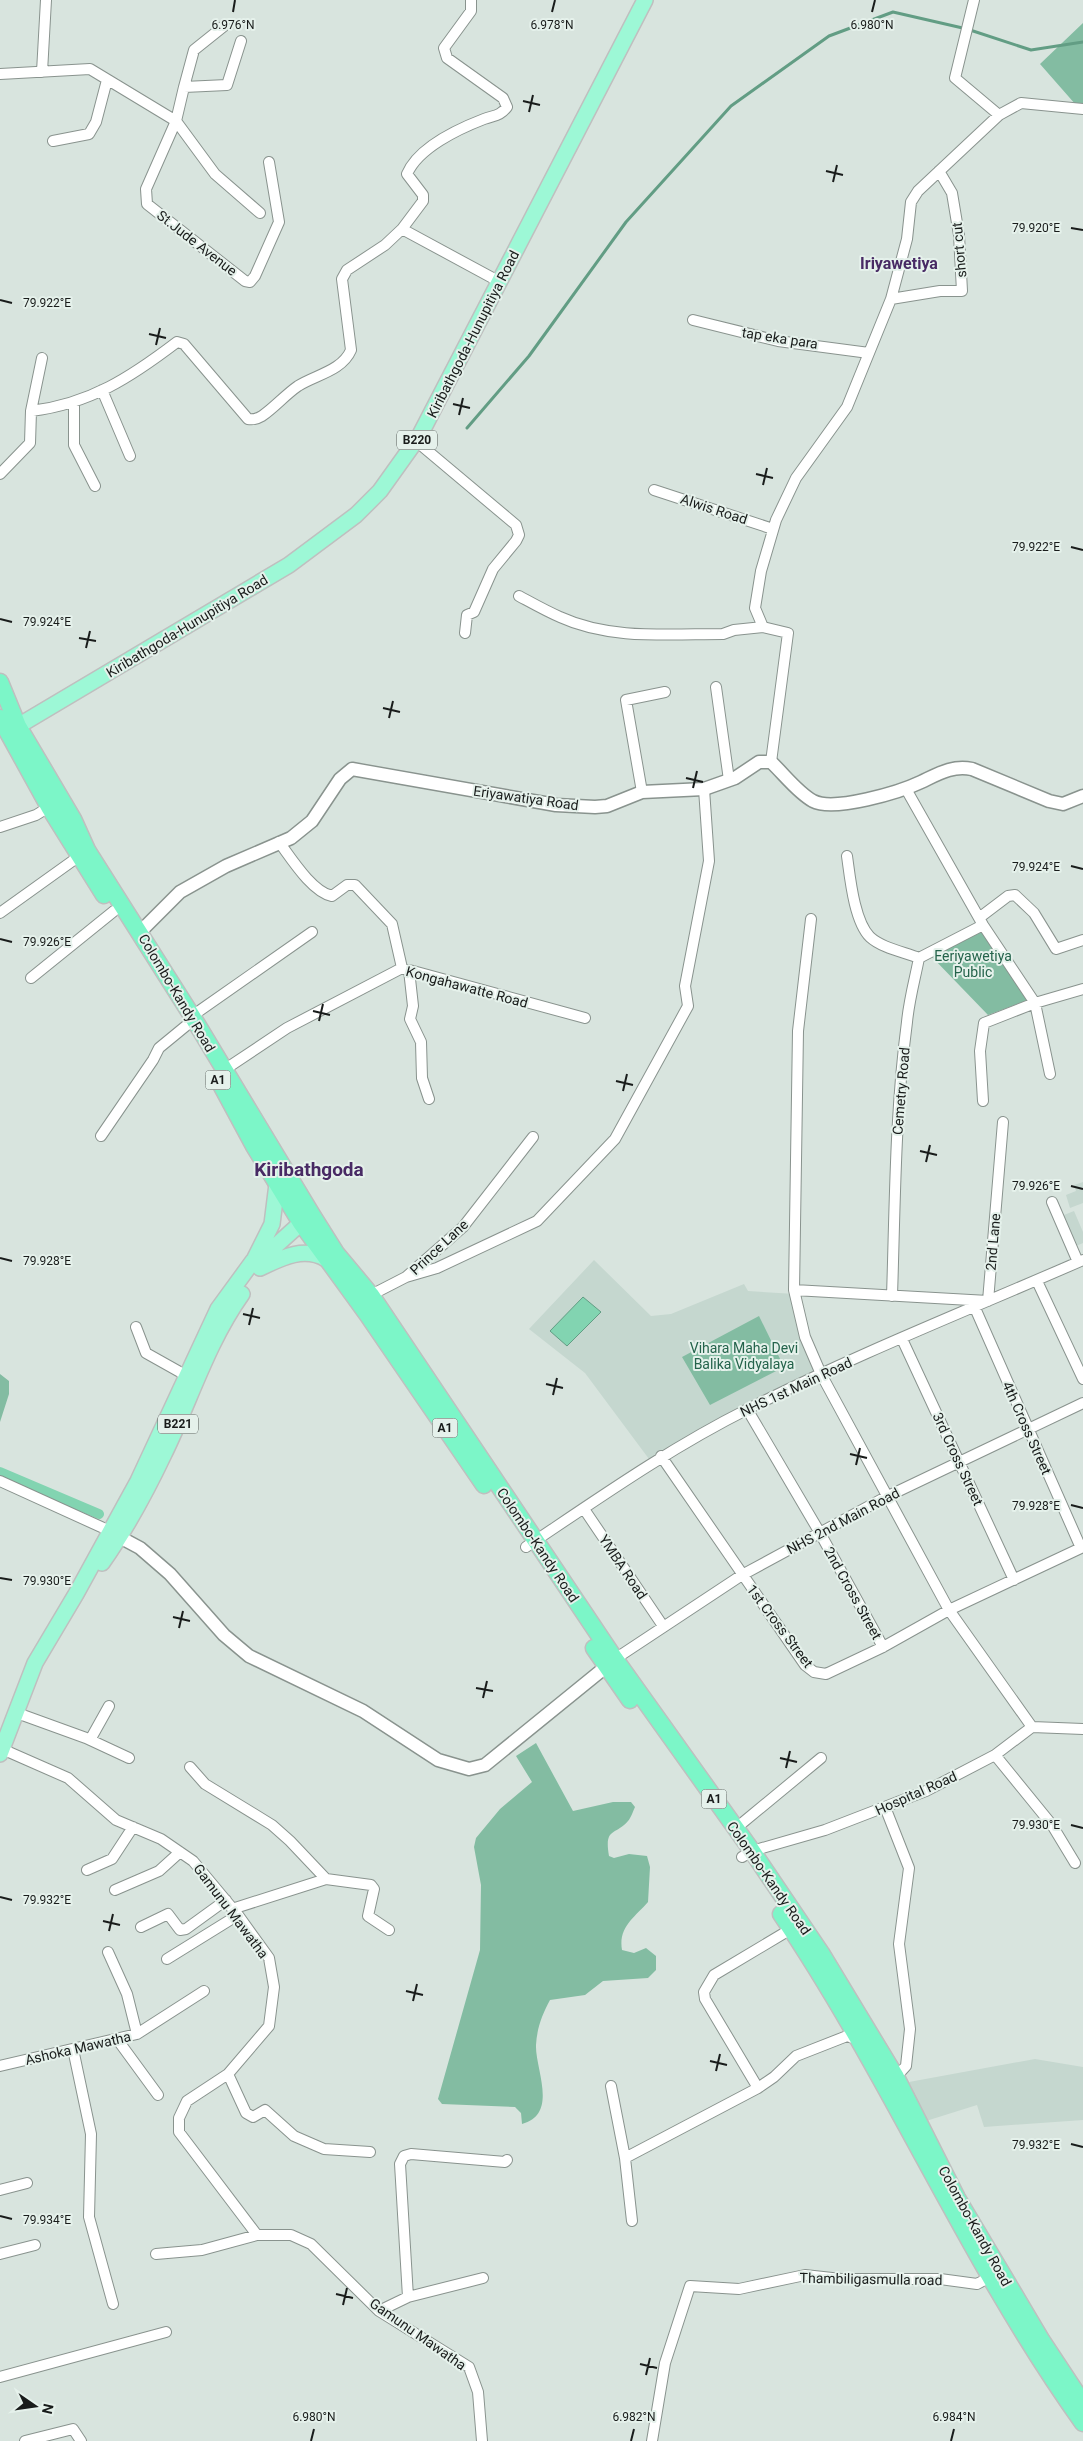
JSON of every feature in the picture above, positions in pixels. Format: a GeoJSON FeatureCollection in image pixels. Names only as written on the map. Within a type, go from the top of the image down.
{"type":"FeatureCollection","features":[{"type":"Feature","properties":{"kind":"highway","name":"Colombo-Kandy Road"},"geometry":{"type":"LineString","coordinates":[[0,682],[8,726],[49,807],[78,857],[224,1070],[326,1259],[531,1544]]}},
{"type":"Feature","properties":{"kind":"highway","name":"Colombo-Kandy Road"},"geometry":{"type":"LineString","coordinates":[[8,726],[73,820],[87,850],[140,932],[190,1020],[277,1184],[309,1226],[336,1253],[371,1295],[610,1663],[747,1854],[821,1953],[865,2037],[889,2092],[944,2198],[1083,2403]]}},
{"type":"Feature","properties":{"kind":"highway","name":"Colombo-Kandy Road"},"geometry":{"type":"LineString","coordinates":[[610,1663],[735,1828],[747,1854],[791,1929],[865,2037],[896,2077],[1032,2348],[1083,2422]]}},
{"type":"Feature","properties":{"kind":"main road","name":"Kiribathgoda-Hunupitiya Road"},"geometry":{"type":"LineString","coordinates":[[8,726],[289,565],[356,515],[380,491],[416,441],[645,0]]}},
{"type":"Feature","properties":{"kind":"main road"},"geometry":{"type":"LineString","coordinates":[[257,1265],[272,1224],[277,1184]]}},
{"type":"Feature","properties":{"kind":"main road","name":"B221"},"geometry":{"type":"LineString","coordinates":[[115,1534],[218,1309],[257,1265],[309,1226]]}},
{"type":"Feature","properties":{"kind":"main road"},"geometry":{"type":"LineString","coordinates":[[257,1265],[291,1254],[318,1254],[326,1259]]}},
{"type":"Feature","properties":{"kind":"main road","name":"B221"},"geometry":{"type":"LineString","coordinates":[[1,1751],[35,1663],[164,1454],[218,1329],[257,1265]]}},
{"type":"Feature","properties":{"kind":"street"},"geometry":{"type":"LineString","coordinates":[[42,72],[46,0]]}},
{"type":"Feature","properties":{"kind":"street"},"geometry":{"type":"LineString","coordinates":[[31,411],[58,408],[90,398],[145,366],[177,342],[184,344],[248,419],[254,420],[261,417],[298,386],[340,364],[348,357],[351,350],[342,279],[348,270],[385,245],[402,229],[423,201],[423,196],[406,174],[411,164],[429,147],[485,118],[501,115],[508,107],[504,98],[448,58],[444,52],[444,48],[471,11],[471,0]]}},
{"type":"Feature","properties":{"kind":"street"},"geometry":{"type":"LineString","coordinates":[[974,0],[955,78],[999,115]]}},
{"type":"Feature","properties":{"kind":"street"},"geometry":{"type":"LineString","coordinates":[[176,121],[194,50],[224,26]]}},
{"type":"Feature","properties":{"kind":"street"},"geometry":{"type":"LineString","coordinates":[[184,87],[227,85],[241,41]]}},
{"type":"Feature","properties":{"kind":"street"},"geometry":{"type":"LineString","coordinates":[[0,74],[90,69],[176,121],[215,174],[260,214]]}},
{"type":"Feature","properties":{"kind":"street"},"geometry":{"type":"LineString","coordinates":[[53,141],[89,134],[96,122],[107,80]]}},
{"type":"Feature","properties":{"kind":"street"},"geometry":{"type":"LineString","coordinates":[[763,627],[755,608],[761,571],[773,529],[796,478],[847,407],[891,299],[907,239],[911,202],[918,191],[999,115],[1021,103],[1083,109]]}},
{"type":"Feature","properties":{"kind":"street","name":"St.Jude Avenue"},"geometry":{"type":"LineString","coordinates":[[176,121],[146,189],[147,204],[245,281],[250,282],[255,276],[279,222],[270,162]]}},
{"type":"Feature","properties":{"kind":"street","name":"short cut"},"geometry":{"type":"LineString","coordinates":[[891,299],[940,291],[962,291],[962,258],[952,193],[939,171]]}},
{"type":"Feature","properties":{"kind":"street"},"geometry":{"type":"LineString","coordinates":[[402,229],[500,282]]}},
{"type":"Feature","properties":{"kind":"street","name":"tap eka para"},"geometry":{"type":"LineString","coordinates":[[693,320],[778,341],[869,353]]}},
{"type":"Feature","properties":{"kind":"street"},"geometry":{"type":"LineString","coordinates":[[0,474],[30,443],[31,411],[42,358]]}},
{"type":"Feature","properties":{"kind":"street"},"geometry":{"type":"LineString","coordinates":[[102,390],[130,456]]}},
{"type":"Feature","properties":{"kind":"street"},"geometry":{"type":"LineString","coordinates":[[74,403],[74,445],[95,486]]}},
{"type":"Feature","properties":{"kind":"street"},"geometry":{"type":"LineString","coordinates":[[416,441],[516,525],[518,535],[516,541],[493,568],[474,612],[467,615],[465,633]]}},
{"type":"Feature","properties":{"kind":"street","name":"Alwis Road"},"geometry":{"type":"LineString","coordinates":[[654,490],[773,529]]}},
{"type":"Feature","properties":{"kind":"street"},"geometry":{"type":"LineString","coordinates":[[519,596],[560,618],[589,627],[628,634],[723,634],[734,630],[763,627],[788,633],[771,762],[815,802],[831,804],[882,796],[906,789],[946,770],[960,767],[972,769],[1049,801],[1064,804],[1083,796]]}},
{"type":"Feature","properties":{"kind":"street"},"geometry":{"type":"LineString","coordinates":[[716,687],[729,780]]}},
{"type":"Feature","properties":{"kind":"street"},"geometry":{"type":"LineString","coordinates":[[642,792],[626,700],[665,692]]}},
{"type":"Feature","properties":{"kind":"street","name":"Eriyawatiya Road"},"geometry":{"type":"LineString","coordinates":[[140,932],[180,892],[226,866],[291,838],[312,821],[340,779],[352,770],[556,805],[607,806],[642,792],[704,790],[729,780],[759,762],[771,762]]}},
{"type":"Feature","properties":{"kind":"street"},"geometry":{"type":"LineString","coordinates":[[906,789],[981,921],[1035,1003],[1050,1074]]}},
{"type":"Feature","properties":{"kind":"street"},"geometry":{"type":"LineString","coordinates":[[406,1277],[437,1268],[537,1221],[615,1139],[688,1006],[685,986],[709,861],[704,790]]}},
{"type":"Feature","properties":{"kind":"street"},"geometry":{"type":"LineString","coordinates":[[0,827],[36,815],[49,807]]}},
{"type":"Feature","properties":{"kind":"street"},"geometry":{"type":"LineString","coordinates":[[279,842],[305,876],[326,895],[332,896],[347,885],[356,885],[392,924],[406,969],[413,1006],[410,1019],[421,1042],[422,1078],[429,1099]]}},
{"type":"Feature","properties":{"kind":"street"},"geometry":{"type":"LineString","coordinates":[[847,856],[856,909],[869,936],[884,946],[919,958],[981,921],[1008,896],[1015,895],[1034,913],[1056,949],[1083,940]]}},
{"type":"Feature","properties":{"kind":"street"},"geometry":{"type":"LineString","coordinates":[[0,913],[78,857]]}},
{"type":"Feature","properties":{"kind":"street"},"geometry":{"type":"LineString","coordinates":[[31,978],[114,911]]}},
{"type":"Feature","properties":{"kind":"street"},"geometry":{"type":"LineString","coordinates":[[811,919],[798,1031],[794,1290],[805,1337],[821,1374],[886,1497],[949,1610],[1032,1727],[1083,1729]]}},
{"type":"Feature","properties":{"kind":"street"},"geometry":{"type":"LineString","coordinates":[[101,1136],[153,1060],[159,1048],[190,1020],[312,932]]}},
{"type":"Feature","properties":{"kind":"street","name":"Cemetry Road"},"geometry":{"type":"LineString","coordinates":[[892,1296],[897,1140],[902,1073],[907,1020],[919,958]]}},
{"type":"Feature","properties":{"kind":"street","name":"Kongahawatte Road"},"geometry":{"type":"LineString","coordinates":[[224,1070],[287,1028],[406,969],[586,1018]]}},
{"type":"Feature","properties":{"kind":"street"},"geometry":{"type":"LineString","coordinates":[[983,1101],[980,1051],[984,1023],[1035,1003],[1083,989]]}},
{"type":"Feature","properties":{"kind":"street","name":"2nd Lane"},"geometry":{"type":"LineString","coordinates":[[988,1301],[1003,1122]]}},
{"type":"Feature","properties":{"kind":"street","name":"Prince Lane"},"geometry":{"type":"LineString","coordinates":[[371,1295],[406,1277],[463,1227],[533,1137]]}},
{"type":"Feature","properties":{"kind":"street"},"geometry":{"type":"LineString","coordinates":[[1052,1202],[1080,1261]]}},
{"type":"Feature","properties":{"kind":"street","name":"NHS 1st Main Road"},"geometry":{"type":"LineString","coordinates":[[531,1544],[661,1456],[747,1410],[821,1374],[1080,1261]]}},
{"type":"Feature","properties":{"kind":"street"},"geometry":{"type":"LineString","coordinates":[[1037,1281],[1083,1379]]}},
{"type":"Feature","properties":{"kind":"street"},"geometry":{"type":"LineString","coordinates":[[794,1290],[988,1301]]}},
{"type":"Feature","properties":{"kind":"street","name":"4th Cross Street"},"geometry":{"type":"LineString","coordinates":[[974,1308],[1082,1548]]}},
{"type":"Feature","properties":{"kind":"street"},"geometry":{"type":"LineString","coordinates":[[136,1327],[146,1353],[186,1376]]}},
{"type":"Feature","properties":{"kind":"street","name":"3rd Cross Street"},"geometry":{"type":"LineString","coordinates":[[902,1339],[1014,1580]]}},
{"type":"Feature","properties":{"kind":"street","name":"NHS 2nd Main Road"},"geometry":{"type":"LineString","coordinates":[[610,1663],[742,1575],[886,1497],[1083,1403]]}},
{"type":"Feature","properties":{"kind":"street","name":"2nd Cross Street"},"geometry":{"type":"LineString","coordinates":[[747,1410],[820,1533],[883,1647]]}},
{"type":"Feature","properties":{"kind":"street","name":"1st Cross Street"},"geometry":{"type":"LineString","coordinates":[[661,1456],[805,1665],[814,1672],[826,1674],[883,1647],[949,1610],[1082,1548]]}},
{"type":"Feature","properties":{"kind":"street"},"geometry":{"type":"LineString","coordinates":[[0,1481],[115,1534],[140,1548],[170,1574],[224,1635],[249,1656],[363,1711],[438,1760],[469,1769],[484,1765],[610,1663]]}},
{"type":"Feature","properties":{"kind":"street","name":"YMBA Road"},"geometry":{"type":"LineString","coordinates":[[584,1509],[663,1626]]}},
{"type":"Feature","properties":{"kind":"street"},"geometry":{"type":"LineString","coordinates":[[90,1740],[108,1706]]}},
{"type":"Feature","properties":{"kind":"street"},"geometry":{"type":"LineString","coordinates":[[17,1713],[90,1740],[129,1758]]}},
{"type":"Feature","properties":{"kind":"street","name":"Hospital Road"},"geometry":{"type":"LineString","coordinates":[[747,1854],[825,1830],[926,1791],[995,1755],[1032,1727]]}},
{"type":"Feature","properties":{"kind":"street","name":"Gamunu Mawatha"},"geometry":{"type":"LineString","coordinates":[[1,1751],[68,1778],[116,1820],[161,1839],[193,1861],[232,1908],[269,1958],[274,1987],[269,2026],[228,2074],[187,2101],[178,2118],[179,2132],[257,2235],[291,2235],[311,2244],[379,2310],[469,2367],[478,2392],[482,2441]]}},
{"type":"Feature","properties":{"kind":"street"},"geometry":{"type":"LineString","coordinates":[[995,1755],[1052,1825],[1075,1864]]}},
{"type":"Feature","properties":{"kind":"street"},"geometry":{"type":"LineString","coordinates":[[735,1828],[821,1758]]}},
{"type":"Feature","properties":{"kind":"street"},"geometry":{"type":"LineString","coordinates":[[190,1767],[205,1784],[272,1825],[326,1879]]}},
{"type":"Feature","properties":{"kind":"street"},"geometry":{"type":"LineString","coordinates":[[885,1807],[909,1868],[899,1944],[910,2029],[906,2066],[896,2077]]}},
{"type":"Feature","properties":{"kind":"street"},"geometry":{"type":"LineString","coordinates":[[87,1870],[112,1858],[133,1827]]}},
{"type":"Feature","properties":{"kind":"street"},"geometry":{"type":"LineString","coordinates":[[115,1890],[159,1872],[180,1852]]}},
{"type":"Feature","properties":{"kind":"street"},"geometry":{"type":"LineString","coordinates":[[140,1927],[168,1914],[180,1930],[186,1929],[232,1908],[326,1879],[371,1885],[374,1890],[368,1916],[388,1930]]}},
{"type":"Feature","properties":{"kind":"street"},"geometry":{"type":"LineString","coordinates":[[167,1959],[232,1908]]}},
{"type":"Feature","properties":{"kind":"street"},"geometry":{"type":"LineString","coordinates":[[758,2088],[705,1999],[704,1992],[714,1976],[791,1929]]}},
{"type":"Feature","properties":{"kind":"street"},"geometry":{"type":"LineString","coordinates":[[108,1952],[127,1994],[138,2034]]}},
{"type":"Feature","properties":{"kind":"street","name":"Ashoka Mawatha"},"geometry":{"type":"LineString","coordinates":[[0,2066],[138,2034],[204,1992]]}},
{"type":"Feature","properties":{"kind":"street"},"geometry":{"type":"LineString","coordinates":[[625,2158],[758,2088],[774,2077],[796,2056],[847,2036],[865,2037]]}},
{"type":"Feature","properties":{"kind":"street"},"geometry":{"type":"LineString","coordinates":[[117,2039],[158,2095]]}},
{"type":"Feature","properties":{"kind":"street"},"geometry":{"type":"LineString","coordinates":[[73,2049],[91,2134],[89,2217],[113,2304]]}},
{"type":"Feature","properties":{"kind":"street"},"geometry":{"type":"LineString","coordinates":[[228,2074],[246,2114],[253,2117],[265,2110],[294,2136],[324,2150],[370,2152]]}},
{"type":"Feature","properties":{"kind":"street"},"geometry":{"type":"LineString","coordinates":[[611,2086],[625,2158],[632,2221]]}},
{"type":"Feature","properties":{"kind":"street"},"geometry":{"type":"LineString","coordinates":[[408,2297],[400,2164],[404,2156],[410,2154],[505,2162],[507,2160]]}},
{"type":"Feature","properties":{"kind":"street"},"geometry":{"type":"LineString","coordinates":[[0,2190],[27,2183]]}},
{"type":"Feature","properties":{"kind":"street"},"geometry":{"type":"LineString","coordinates":[[156,2254],[202,2250],[257,2235]]}},
{"type":"Feature","properties":{"kind":"street"},"geometry":{"type":"LineString","coordinates":[[0,2254],[34,2245]]}},
{"type":"Feature","properties":{"kind":"street","name":"Thambiligasmulla road"},"geometry":{"type":"LineString","coordinates":[[652,2441],[665,2363],[690,2286],[739,2289],[805,2275],[841,2279],[940,2279],[972,2284],[995,2275]]}},
{"type":"Feature","properties":{"kind":"street"},"geometry":{"type":"LineString","coordinates":[[379,2310],[408,2297],[483,2278]]}},
{"type":"Feature","properties":{"kind":"street"},"geometry":{"type":"LineString","coordinates":[[0,2377],[166,2332]]}},
{"type":"Feature","properties":{"kind":"street"},"geometry":{"type":"LineString","coordinates":[[25,2441],[73,2430],[82,2441]]}},
{"type":"Feature","properties":{"kind":"shaded area"},"geometry":{"type":"Polygon","coordinates":[[[1083,1182],[1083,1203],[1070,1208],[1066,1195],[1076,1191],[1074,1185],[1083,1182]]]}},
{"type":"Feature","properties":{"kind":"shaded area"},"geometry":{"type":"Polygon","coordinates":[[[1074,1211],[1083,1232],[1083,1243],[1076,1246],[1064,1215],[1074,1211]]]}},
{"type":"Feature","properties":{"kind":"shaded area","name":"Vihara Maha Devi Balika Vidyalaya"},"geometry":{"type":"Polygon","coordinates":[[[594,1260],[651,1316],[671,1314],[744,1284],[748,1291],[795,1294],[819,1373],[649,1459],[585,1373],[529,1329],[594,1260]]]}},
{"type":"Feature","properties":{"kind":"shaded area"},"geometry":{"type":"Polygon","coordinates":[[[583,1297],[601,1312],[567,1346],[550,1331],[583,1297]]]}},
{"type":"Feature","properties":{"kind":"shaded area"},"geometry":{"type":"Polygon","coordinates":[[[1035,2059],[1083,2067],[1083,2120],[984,2127],[977,2105],[926,2121],[909,2082],[1035,2059]]]}},
{"type":"Feature","properties":{"kind":"green space"},"geometry":{"type":"Polygon","coordinates":[[[1083,23],[1083,113],[1040,64],[1083,23]]]}},
{"type":"Feature","properties":{"kind":"green space","name":"Eeriyawetiya Public"},"geometry":{"type":"Polygon","coordinates":[[[980,930],[1028,1000],[988,1015],[932,957],[980,930]]]}},
{"type":"Feature","properties":{"kind":"green space","name":"Vihara Maha Devi Balika Vidyalaya"},"geometry":{"type":"Polygon","coordinates":[[[759,1316],[784,1367],[710,1405],[682,1357],[759,1316]]]}},
{"type":"Feature","properties":{"kind":"green space"},"geometry":{"type":"Polygon","coordinates":[[[0,1374],[9,1381],[9,1394],[0,1422],[0,1374]]]}},
{"type":"Feature","properties":{"kind":"green space"},"geometry":{"type":"Polygon","coordinates":[[[536,1743],[573,1811],[613,1802],[631,1802],[635,1807],[628,1821],[609,1836],[609,1856],[614,1858],[629,1854],[647,1856],[650,1867],[648,1902],[629,1923],[621,1942],[622,1950],[634,1953],[646,1948],[656,1956],[656,1970],[648,1978],[603,1981],[585,1995],[550,2000],[537,2033],[536,2045],[542,2090],[540,2111],[533,2119],[522,2124],[521,2113],[515,2107],[442,2104],[438,2099],[480,1950],[481,1885],[474,1847],[476,1838],[500,1809],[532,1782],[516,1756],[536,1743]]]}},
{"type":"Feature","properties":{"kind":"waterway"},"geometry":{"type":"LineString","coordinates":[[467,428],[529,356],[626,222],[731,106],[829,36],[893,12],[967,29],[1031,50],[1083,42]]}},
{"type":"Feature","properties":{"kind":"waterway"},"geometry":{"type":"LineString","coordinates":[[0,1472],[99,1514]]}},
{"type":"Feature","properties":{"kind":"district","name":"Iriyawetiya"},"geometry":{"type":"Point","coordinates":[899,263]}},
{"type":"Feature","properties":{"kind":"district","name":"Kiribathgoda"},"geometry":{"type":"Point","coordinates":[309,1169]}}]}
